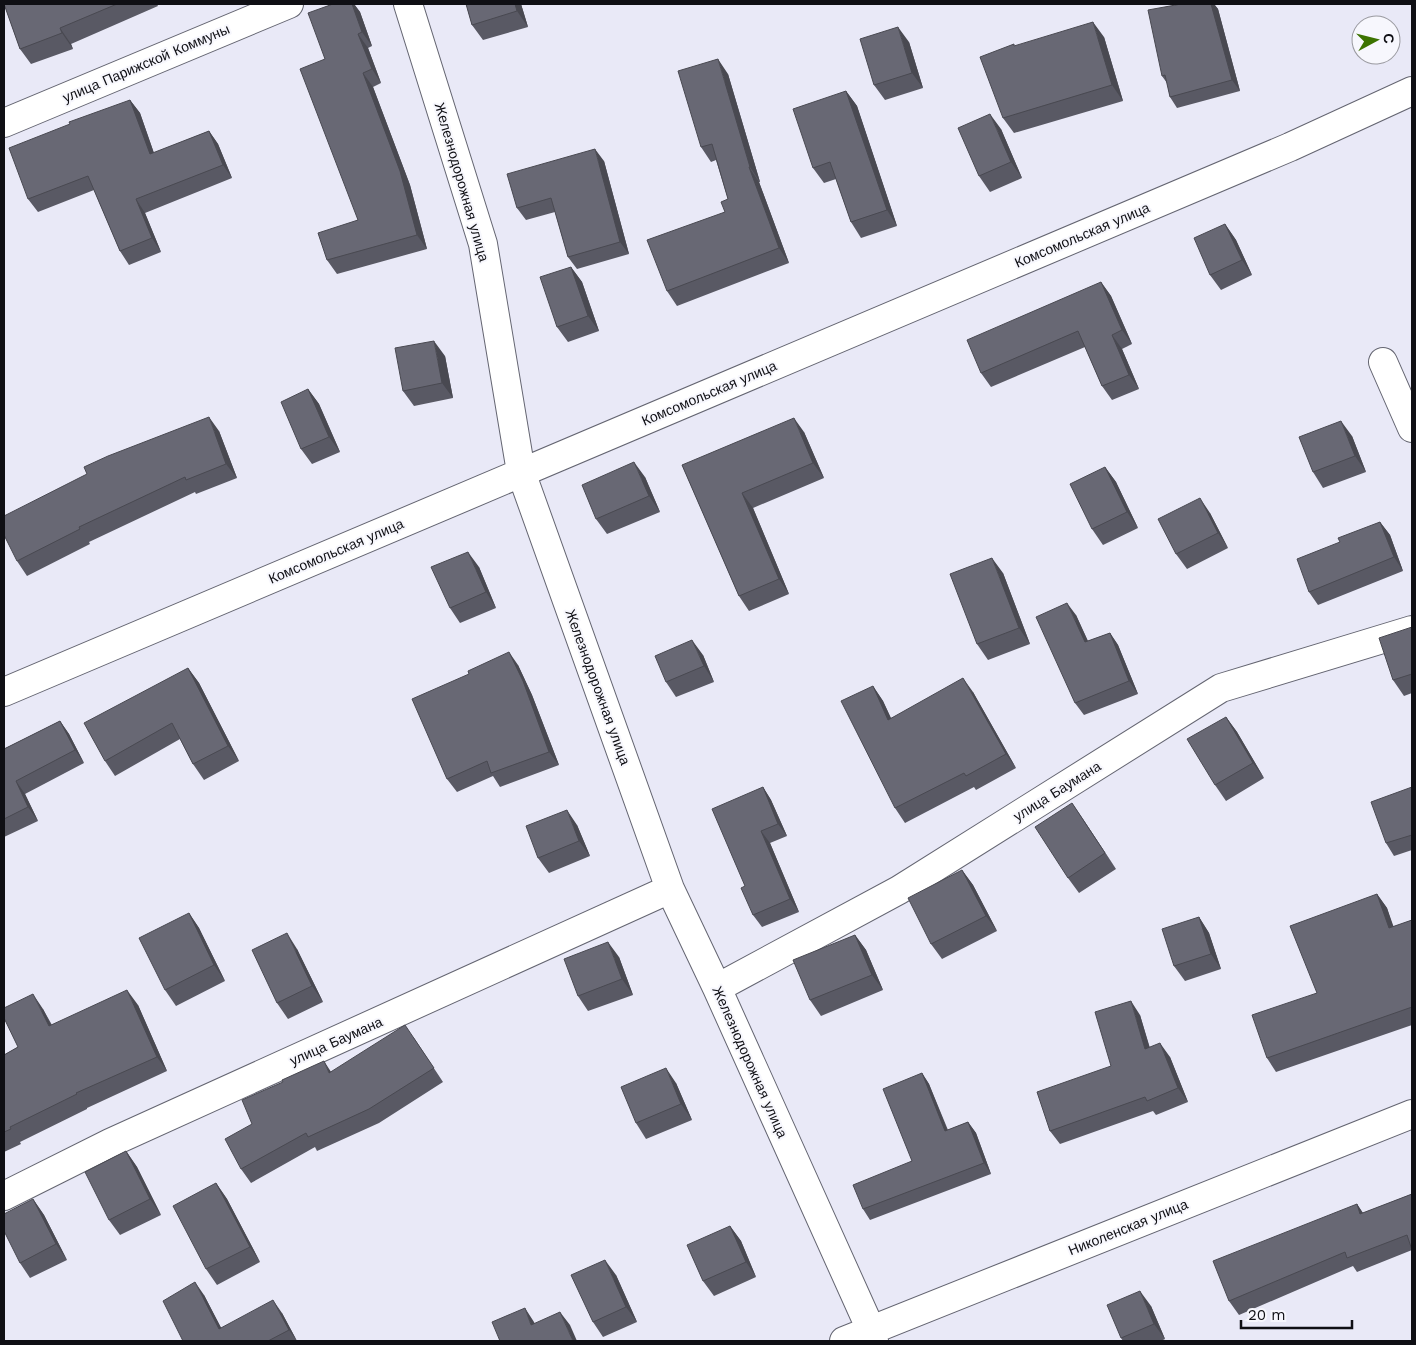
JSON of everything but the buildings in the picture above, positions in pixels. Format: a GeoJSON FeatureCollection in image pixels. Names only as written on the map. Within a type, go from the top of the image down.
{"type":"FeatureCollection","features":[{"type":"Feature","properties":{"kind":"street","name":"улица Парижской Коммуны"},"geometry":{"type":"LineString","coordinates":[[4,123],[289,4]]}},
{"type":"Feature","properties":{"kind":"street","name":"Железнодорожная улица"},"geometry":{"type":"LineString","coordinates":[[408,4],[483,244],[522,472],[670,889],[872,1336]]}},
{"type":"Feature","properties":{"kind":"street","name":"Комсомольская улица"},"geometry":{"type":"LineString","coordinates":[[4,692],[1290,148],[1412,92]]}},
{"type":"Feature","properties":{"kind":"street"},"geometry":{"type":"LineString","coordinates":[[1383,362],[1412,428]]}},
{"type":"Feature","properties":{"kind":"street","name":"улица Баумана"},"geometry":{"type":"LineString","coordinates":[[716,988],[899,890],[1221,688],[1412,630]]}},
{"type":"Feature","properties":{"kind":"street","name":"улица Баумана"},"geometry":{"type":"LineString","coordinates":[[4,1196],[110,1143],[670,889]]}},
{"type":"Feature","properties":{"kind":"street","name":"Николенская улица"},"geometry":{"type":"LineString","coordinates":[[844,1341],[872,1336],[1412,1114]]}}]}
